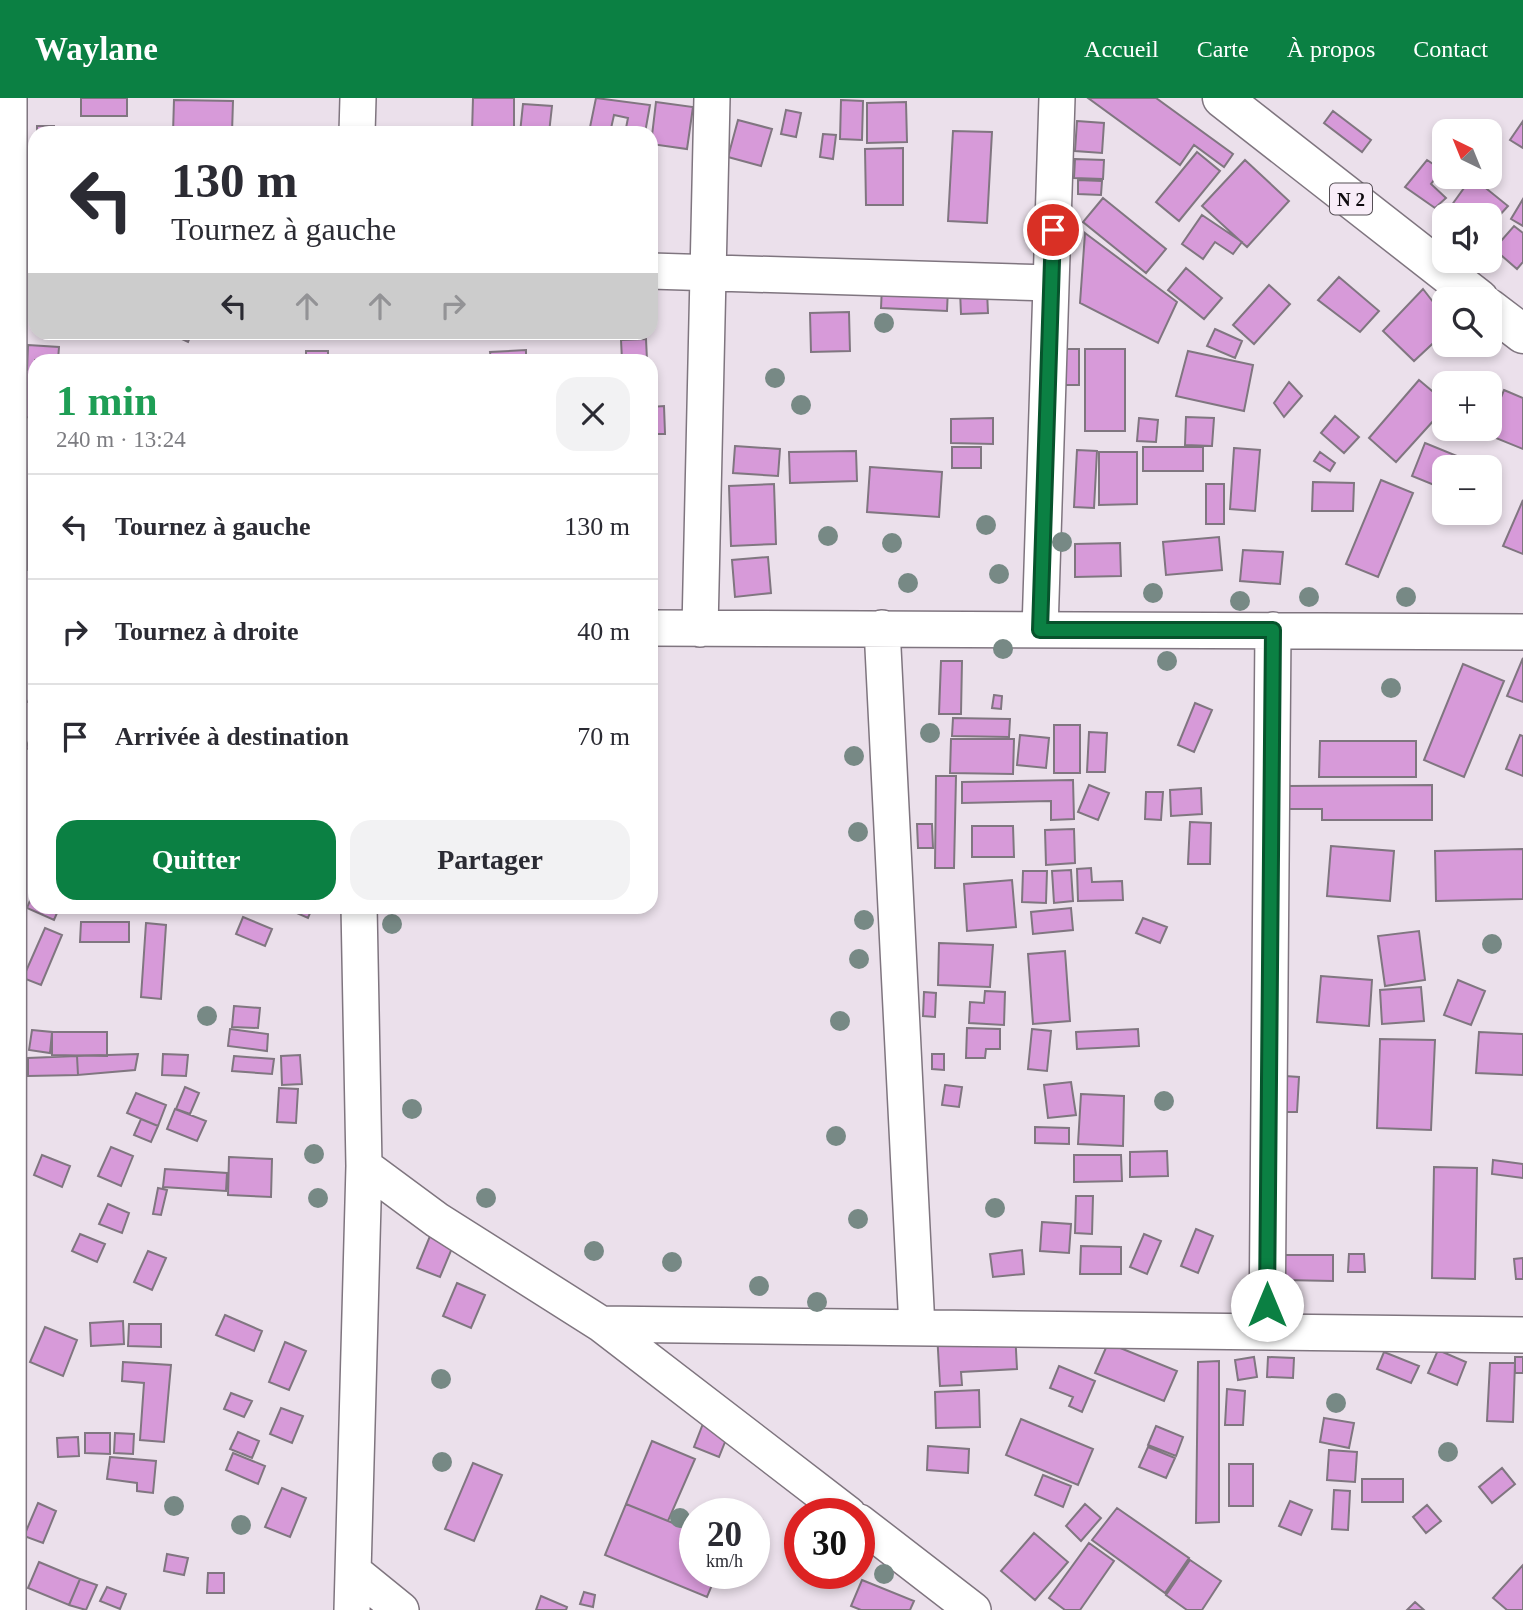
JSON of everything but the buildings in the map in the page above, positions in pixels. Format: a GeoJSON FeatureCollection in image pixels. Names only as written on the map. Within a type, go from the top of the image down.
{"type":"FeatureCollection","features":[{"type":"Feature","properties":{"kind":"main road","name":"N 2"},"geometry":{"type":"LineString","coordinates":[[1222,98],[1464,287]]}},
{"type":"Feature","properties":{"kind":"main road"},"geometry":{"type":"LineString","coordinates":[[1502,318],[1523,334]]}},
{"type":"Feature","properties":{"kind":"street"},"geometry":{"type":"LineString","coordinates":[[8,1610],[14,629],[21,255],[9,98]]}},
{"type":"Feature","properties":{"kind":"street"},"geometry":{"type":"LineString","coordinates":[[357,126],[358,98]]}},
{"type":"Feature","properties":{"kind":"street"},"geometry":{"type":"LineString","coordinates":[[700,629],[712,98]]}},
{"type":"Feature","properties":{"kind":"street"},"geometry":{"type":"LineString","coordinates":[[1040,630],[1057,98]]}},
{"type":"Feature","properties":{"kind":"street"},"geometry":{"type":"LineString","coordinates":[[658,271],[1051,283]]}},
{"type":"Feature","properties":{"kind":"street"},"geometry":{"type":"LineString","coordinates":[[658,628],[1523,632]]}},
{"type":"Feature","properties":{"kind":"street"},"geometry":{"type":"LineString","coordinates":[[882,628],[917,1328]]}},
{"type":"Feature","properties":{"kind":"street"},"geometry":{"type":"LineString","coordinates":[[1267,1332],[1273,630]]}},
{"type":"Feature","properties":{"kind":"street"},"geometry":{"type":"LineString","coordinates":[[352,1610],[364,1166],[359,914]]}},
{"type":"Feature","properties":{"kind":"street"},"geometry":{"type":"LineString","coordinates":[[364,1166],[436,1220],[601,1324],[827,1498]]}},
{"type":"Feature","properties":{"kind":"street"},"geometry":{"type":"LineString","coordinates":[[601,1324],[1523,1335]]}},
{"type":"Feature","properties":{"kind":"street"},"geometry":{"type":"LineString","coordinates":[[875,1534],[973,1610]]}},
{"type":"Feature","properties":{"kind":"street"},"geometry":{"type":"LineString","coordinates":[[353,1571],[401,1610]]}},
{"type":"Feature","properties":{"kind":"route"},"geometry":{"type":"LineString","coordinates":[[1053,230],[1040,630],[1273,630],[1267,1305]]}}]}
